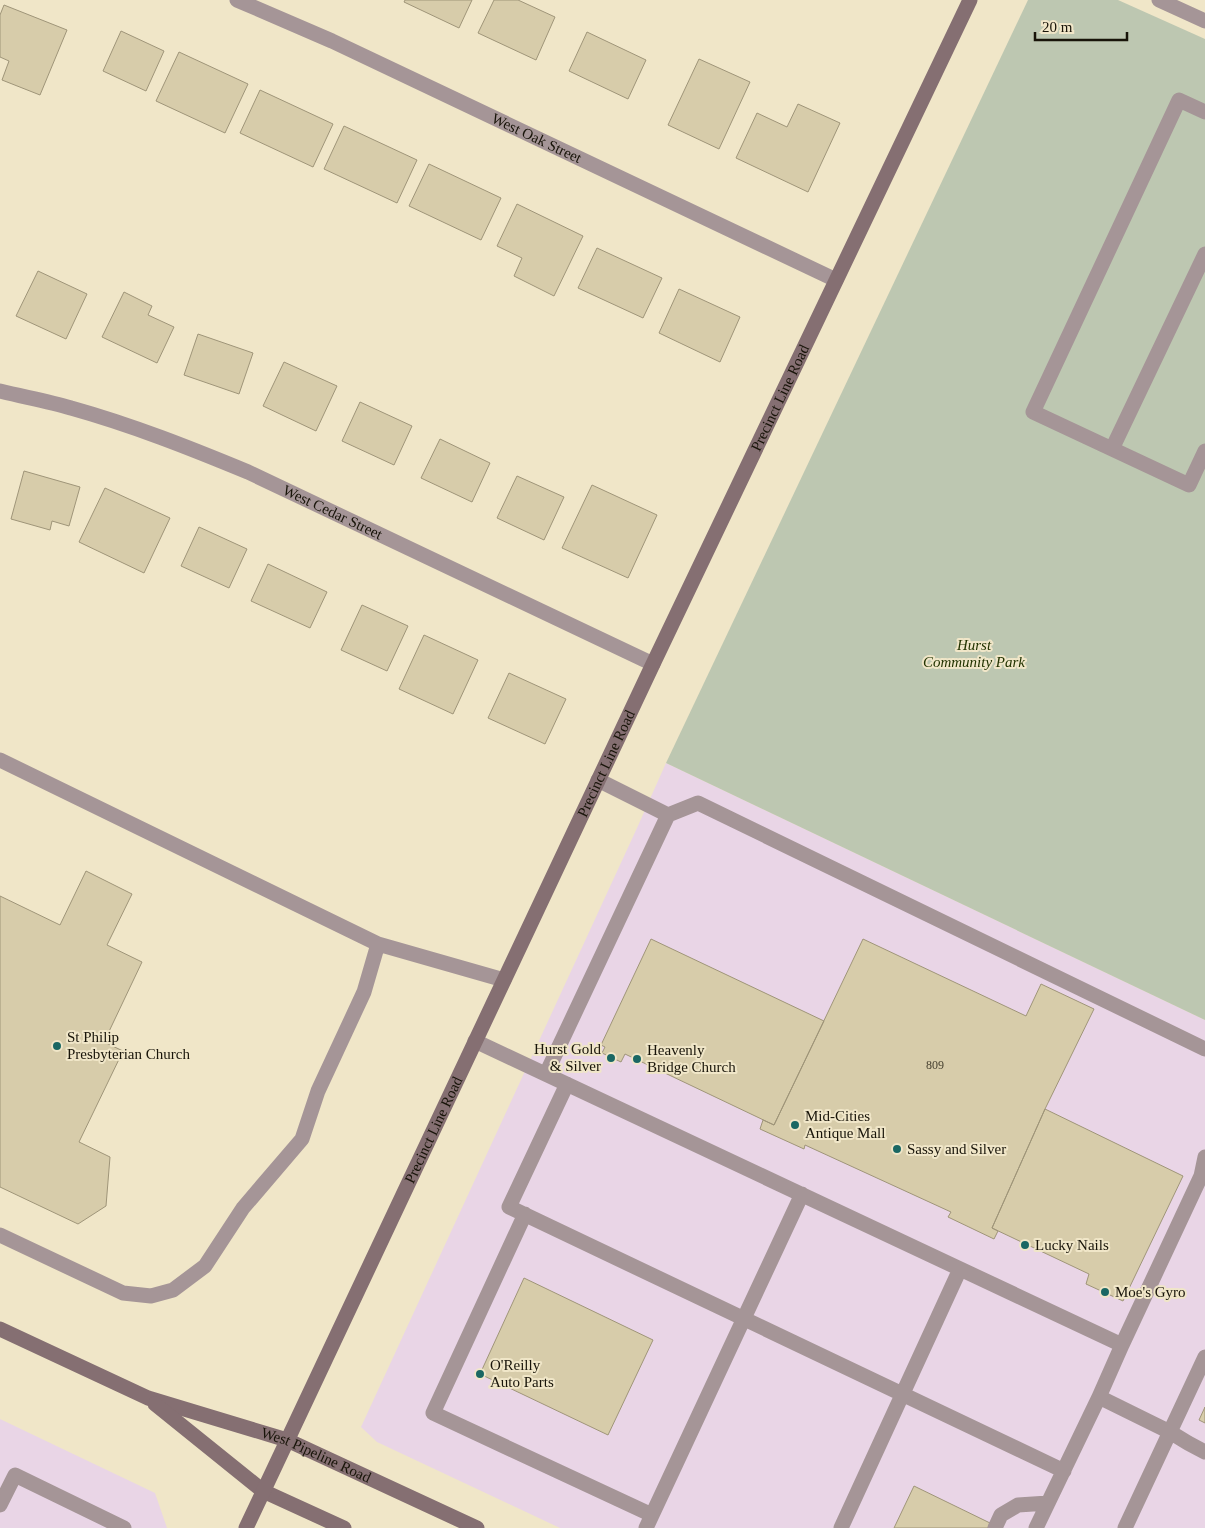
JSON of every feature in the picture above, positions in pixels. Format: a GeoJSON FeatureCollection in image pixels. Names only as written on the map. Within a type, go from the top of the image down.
{"type":"FeatureCollection","features":[{"type":"Feature","properties":{"kind":"main road","name":"Precinct Line Road"},"geometry":{"type":"LineString","coordinates":[[246,1528],[598,780],[970,0]]}},
{"type":"Feature","properties":{"kind":"main road","name":"West Pipeline Road"},"geometry":{"type":"LineString","coordinates":[[0,1329],[148,1398],[287,1440],[477,1528]]}},
{"type":"Feature","properties":{"kind":"main road","name":"West Pipeline Road"},"geometry":{"type":"LineString","coordinates":[[148,1398],[263,1491],[344,1528]]}},
{"type":"Feature","properties":{"kind":"street","name":"West Oak Street"},"geometry":{"type":"LineString","coordinates":[[237,0],[332,41],[836,280]]}},
{"type":"Feature","properties":{"kind":"street"},"geometry":{"type":"LineString","coordinates":[[1159,0],[1204,17]]}},
{"type":"Feature","properties":{"kind":"street"},"geometry":{"type":"LineString","coordinates":[[1205,112],[1179,100],[1033,412],[1189,485],[1205,451]]}},
{"type":"Feature","properties":{"kind":"street"},"geometry":{"type":"LineString","coordinates":[[1112,449],[1205,254]]}},
{"type":"Feature","properties":{"kind":"street","name":"West Cedar Street"},"geometry":{"type":"LineString","coordinates":[[0,392],[70,408],[150,433],[200,452],[248,472],[653,664]]}},
{"type":"Feature","properties":{"kind":"street"},"geometry":{"type":"LineString","coordinates":[[0,760],[378,944],[504,980]]}},
{"type":"Feature","properties":{"kind":"street"},"geometry":{"type":"LineString","coordinates":[[598,780],[668,815]]}},
{"type":"Feature","properties":{"kind":"street"},"geometry":{"type":"LineString","coordinates":[[546,1074],[668,815],[698,803],[1205,1049]]}},
{"type":"Feature","properties":{"kind":"street"},"geometry":{"type":"LineString","coordinates":[[0,1235],[123,1293],[151,1296],[173,1290],[205,1266],[243,1208],[302,1139],[318,1091],[364,992],[378,944]]}},
{"type":"Feature","properties":{"kind":"street"},"geometry":{"type":"LineString","coordinates":[[475,1041],[1122,1345]]}},
{"type":"Feature","properties":{"kind":"street"},"geometry":{"type":"LineString","coordinates":[[567,1084],[510,1206],[1064,1471]]}},
{"type":"Feature","properties":{"kind":"street"},"geometry":{"type":"LineString","coordinates":[[1036,1528],[1099,1397],[1200,1176],[1205,1157]]}},
{"type":"Feature","properties":{"kind":"street"},"geometry":{"type":"LineString","coordinates":[[525,1214],[433,1413],[649,1521],[802,1194]]}},
{"type":"Feature","properties":{"kind":"street"},"geometry":{"type":"LineString","coordinates":[[841,1528],[960,1269]]}},
{"type":"Feature","properties":{"kind":"street"},"geometry":{"type":"LineString","coordinates":[[1125,1528],[1205,1358]]}},
{"type":"Feature","properties":{"kind":"street"},"geometry":{"type":"LineString","coordinates":[[1099,1397],[1170,1432],[1205,1452]]}},
{"type":"Feature","properties":{"kind":"street"},"geometry":{"type":"LineString","coordinates":[[0,1505],[14,1475],[124,1528]]}},
{"type":"Feature","properties":{"kind":"street"},"geometry":{"type":"LineString","coordinates":[[995,1528],[1001,1515],[1018,1505],[1048,1503]]}},
{"type":"Feature","properties":{"kind":"shaded area"},"geometry":{"type":"Polygon","coordinates":[[[666,763],[1205,1020],[1205,1528],[560,1528],[377,1442],[361,1427],[666,763]]]}},
{"type":"Feature","properties":{"kind":"shaded area"},"geometry":{"type":"Polygon","coordinates":[[[0,1419],[155,1493],[167,1528],[0,1528],[0,1419]]]}},
{"type":"Feature","properties":{"kind":"green space","name":"Hurst Community Park"},"geometry":{"type":"Polygon","coordinates":[[[1028,0],[1118,0],[1205,39],[1205,1020],[666,763],[1028,0]]]}},
{"type":"Feature","properties":{"kind":"building"},"geometry":{"type":"Polygon","coordinates":[[[405,0],[472,0],[459,28],[404,2],[405,0]]]}},
{"type":"Feature","properties":{"kind":"building"},"geometry":{"type":"Polygon","coordinates":[[[494,0],[518,0],[555,17],[536,60],[478,33],[494,0]]]}},
{"type":"Feature","properties":{"kind":"building"},"geometry":{"type":"Polygon","coordinates":[[[4,5],[67,30],[40,95],[2,80],[9,61],[0,57],[0,15],[4,5]]]}},
{"type":"Feature","properties":{"kind":"building"},"geometry":{"type":"Polygon","coordinates":[[[121,31],[164,51],[146,91],[103,71],[121,31]]]}},
{"type":"Feature","properties":{"kind":"building"},"geometry":{"type":"Polygon","coordinates":[[[587,32],[646,60],[628,99],[569,71],[587,32]]]}},
{"type":"Feature","properties":{"kind":"building"},"geometry":{"type":"Polygon","coordinates":[[[179,52],[248,84],[225,133],[156,101],[179,52]]]}},
{"type":"Feature","properties":{"kind":"building"},"geometry":{"type":"Polygon","coordinates":[[[699,59],[750,82],[719,149],[668,125],[699,59]]]}},
{"type":"Feature","properties":{"kind":"building"},"geometry":{"type":"Polygon","coordinates":[[[260,90],[333,124],[313,167],[240,133],[260,90]]]}},
{"type":"Feature","properties":{"kind":"building"},"geometry":{"type":"Polygon","coordinates":[[[798,104],[840,123],[808,192],[736,158],[757,113],[787,127],[798,104]]]}},
{"type":"Feature","properties":{"kind":"building"},"geometry":{"type":"Polygon","coordinates":[[[344,126],[417,160],[397,203],[324,169],[344,126]]]}},
{"type":"Feature","properties":{"kind":"building"},"geometry":{"type":"Polygon","coordinates":[[[429,164],[501,198],[481,240],[409,206],[429,164]]]}},
{"type":"Feature","properties":{"kind":"building"},"geometry":{"type":"Polygon","coordinates":[[[517,204],[583,236],[554,296],[514,276],[522,258],[497,246],[517,204]]]}},
{"type":"Feature","properties":{"kind":"building"},"geometry":{"type":"Polygon","coordinates":[[[597,248],[662,278],[643,318],[578,288],[597,248]]]}},
{"type":"Feature","properties":{"kind":"building"},"geometry":{"type":"Polygon","coordinates":[[[38,271],[87,294],[66,339],[16,316],[38,271]]]}},
{"type":"Feature","properties":{"kind":"building"},"geometry":{"type":"Polygon","coordinates":[[[679,289],[740,317],[720,362],[659,333],[679,289]]]}},
{"type":"Feature","properties":{"kind":"building"},"geometry":{"type":"Polygon","coordinates":[[[124,292],[152,306],[148,315],[174,327],[157,363],[102,337],[124,292]]]}},
{"type":"Feature","properties":{"kind":"building"},"geometry":{"type":"Polygon","coordinates":[[[198,334],[253,353],[239,394],[184,375],[198,334]]]}},
{"type":"Feature","properties":{"kind":"building"},"geometry":{"type":"Polygon","coordinates":[[[284,362],[337,386],[316,431],[263,406],[284,362]]]}},
{"type":"Feature","properties":{"kind":"building"},"geometry":{"type":"Polygon","coordinates":[[[360,402],[412,426],[394,465],[342,441],[360,402]]]}},
{"type":"Feature","properties":{"kind":"building"},"geometry":{"type":"Polygon","coordinates":[[[440,439],[490,463],[472,502],[421,478],[440,439]]]}},
{"type":"Feature","properties":{"kind":"building"},"geometry":{"type":"Polygon","coordinates":[[[24,471],[80,487],[69,526],[52,521],[50,530],[11,519],[24,471]]]}},
{"type":"Feature","properties":{"kind":"building"},"geometry":{"type":"Polygon","coordinates":[[[517,476],[564,497],[544,540],[497,518],[517,476]]]}},
{"type":"Feature","properties":{"kind":"building"},"geometry":{"type":"Polygon","coordinates":[[[592,485],[657,515],[628,578],[562,548],[592,485]]]}},
{"type":"Feature","properties":{"kind":"building"},"geometry":{"type":"Polygon","coordinates":[[[105,488],[170,518],[144,573],[79,542],[105,488]]]}},
{"type":"Feature","properties":{"kind":"building"},"geometry":{"type":"Polygon","coordinates":[[[199,527],[247,549],[229,588],[181,566],[199,527]]]}},
{"type":"Feature","properties":{"kind":"building"},"geometry":{"type":"Polygon","coordinates":[[[268,564],[327,592],[310,628],[251,601],[268,564]]]}},
{"type":"Feature","properties":{"kind":"building"},"geometry":{"type":"Polygon","coordinates":[[[362,605],[408,626],[387,671],[341,650],[362,605]]]}},
{"type":"Feature","properties":{"kind":"building"},"geometry":{"type":"Polygon","coordinates":[[[424,635],[478,660],[453,714],[399,689],[424,635]]]}},
{"type":"Feature","properties":{"kind":"building"},"geometry":{"type":"Polygon","coordinates":[[[509,673],[566,699],[545,744],[488,718],[509,673]]]}},
{"type":"Feature","properties":{"kind":"building","name":"St Philip Presbyterian Church"},"geometry":{"type":"Polygon","coordinates":[[[86,871],[132,894],[107,945],[142,962],[104,1042],[123,1051],[79,1142],[110,1157],[106,1206],[78,1224],[0,1187],[0,896],[60,925],[86,871]]]}},
{"type":"Feature","properties":{"kind":"building"},"geometry":{"type":"Polygon","coordinates":[[[651,939],[824,1021],[774,1125],[625,1054],[621,1062],[602,1053],[605,1047],[601,1045],[651,939]]]}},
{"type":"Feature","properties":{"kind":"building"},"geometry":{"type":"Polygon","coordinates":[[[863,939],[1026,1016],[1041,984],[1094,1009],[1045,1109],[992,1228],[998,1231],[994,1239],[948,1217],[951,1212],[805,1145],[804,1149],[760,1129],[763,1120],[774,1125],[863,939]]]}},
{"type":"Feature","properties":{"kind":"building"},"geometry":{"type":"Polygon","coordinates":[[[1045,1109],[1183,1176],[1123,1301],[1086,1284],[1089,1274],[992,1228],[1045,1109]]]}},
{"type":"Feature","properties":{"kind":"building"},"geometry":{"type":"Polygon","coordinates":[[[524,1278],[653,1340],[608,1435],[480,1374],[524,1278]]]}},
{"type":"Feature","properties":{"kind":"building"},"geometry":{"type":"Polygon","coordinates":[[[1205,1407],[1205,1423],[1199,1420],[1205,1407]]]}},
{"type":"Feature","properties":{"kind":"building"},"geometry":{"type":"Polygon","coordinates":[[[914,1486],[990,1523],[988,1528],[894,1528],[914,1486]]]}},
{"type":"Feature","properties":{"kind":"place","name":"St Philip Presbyterian Church"},"geometry":{"type":"Point","coordinates":[57,1046]}},
{"type":"Feature","properties":{"kind":"place","name":"Hurst Gold & Silver"},"geometry":{"type":"Point","coordinates":[611,1058]}},
{"type":"Feature","properties":{"kind":"place","name":"Heavenly Bridge Church"},"geometry":{"type":"Point","coordinates":[637,1059]}},
{"type":"Feature","properties":{"kind":"place","name":"Mid-Cities Antique Mall"},"geometry":{"type":"Point","coordinates":[795,1125]}},
{"type":"Feature","properties":{"kind":"place","name":"Sassy and Silver"},"geometry":{"type":"Point","coordinates":[897,1149]}},
{"type":"Feature","properties":{"kind":"place","name":"Lucky Nails"},"geometry":{"type":"Point","coordinates":[1025,1245]}},
{"type":"Feature","properties":{"kind":"place","name":"Moe's Gyro"},"geometry":{"type":"Point","coordinates":[1105,1292]}},
{"type":"Feature","properties":{"kind":"place","name":"O'Reilly Auto Parts"},"geometry":{"type":"Point","coordinates":[480,1374]}}]}
